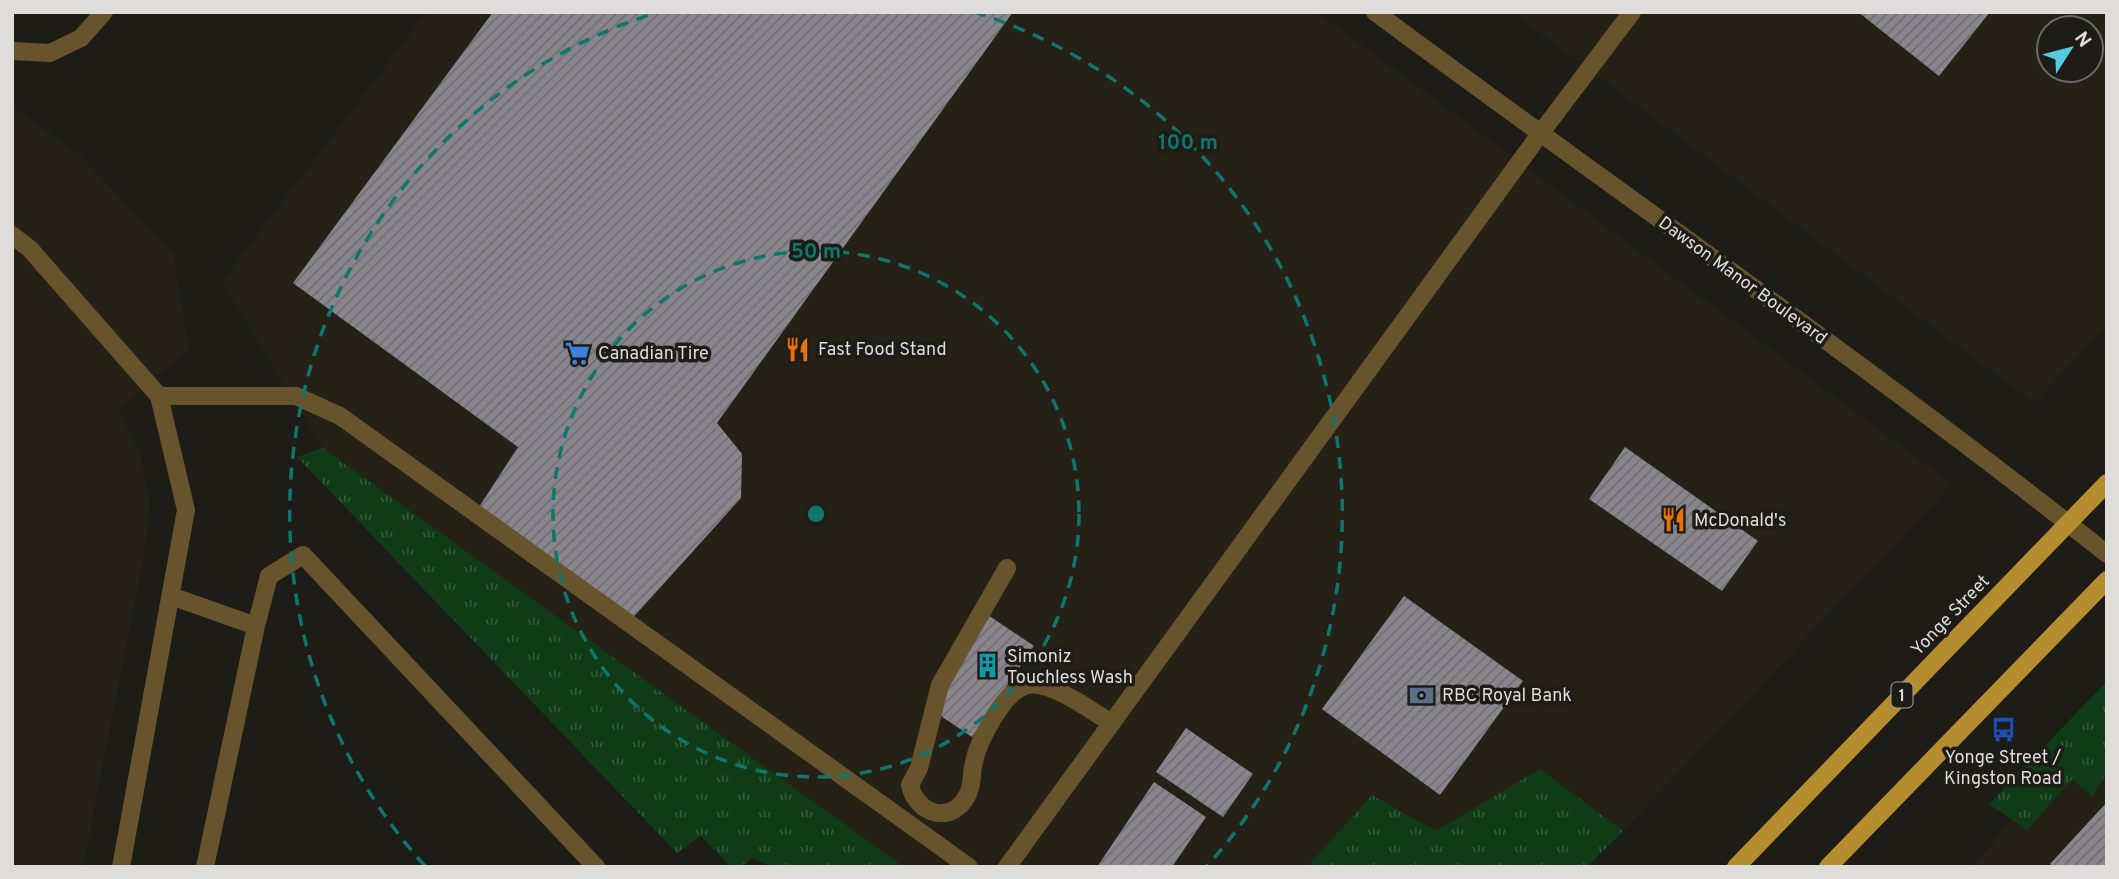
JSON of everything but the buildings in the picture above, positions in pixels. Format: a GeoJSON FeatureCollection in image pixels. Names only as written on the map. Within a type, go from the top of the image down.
{"type":"FeatureCollection","features":[{"type":"Feature","properties":{"kind":"main road","name":"Yonge Street"},"geometry":{"type":"LineString","coordinates":[[1736,867],[2107,483]]}},
{"type":"Feature","properties":{"kind":"main road"},"geometry":{"type":"LineString","coordinates":[[1828,867],[2107,580]]}},
{"type":"Feature","properties":{"kind":"street"},"geometry":{"type":"LineString","coordinates":[[12,51],[50,53],[81,38],[104,12]]}},
{"type":"Feature","properties":{"kind":"street","name":"Dawson Manor Boulevard"},"geometry":{"type":"LineString","coordinates":[[1375,12],[1540,134],[1786,309],[2107,554]]}},
{"type":"Feature","properties":{"kind":"street"},"geometry":{"type":"LineString","coordinates":[[1007,867],[1540,134],[1632,12]]}},
{"type":"Feature","properties":{"kind":"street"},"geometry":{"type":"LineString","coordinates":[[12,235],[30,249],[159,396],[186,510],[121,867]]}},
{"type":"Feature","properties":{"kind":"street"},"geometry":{"type":"LineString","coordinates":[[159,396],[296,396],[340,416],[969,867]]}},
{"type":"Feature","properties":{"kind":"street"},"geometry":{"type":"LineString","coordinates":[[205,867],[269,576],[303,555],[596,867]]}},
{"type":"Feature","properties":{"kind":"street"},"geometry":{"type":"LineString","coordinates":[[1007,568],[940,685],[919,768],[910,785],[913,799],[925,809],[937,814],[948,812],[959,805],[969,793],[974,760],[984,735],[997,712],[1021,687],[1034,684],[1048,688],[1074,700],[1111,723]]}},
{"type":"Feature","properties":{"kind":"street"},"geometry":{"type":"LineString","coordinates":[[171,596],[256,626]]}},
{"type":"Feature","properties":{"kind":"shaded area"},"geometry":{"type":"Polygon","coordinates":[[[427,12],[1317,12],[1952,484],[1623,831],[1540,769],[1436,831],[1372,795],[1307,867],[904,867],[323,448],[222,282],[427,12]]]}},
{"type":"Feature","properties":{"kind":"shaded area"},"geometry":{"type":"Polygon","coordinates":[[[1512,12],[2107,12],[2107,326],[2034,403],[1512,12]]]}},
{"type":"Feature","properties":{"kind":"shaded area"},"geometry":{"type":"Polygon","coordinates":[[[12,106],[80,155],[173,253],[189,348],[118,411],[141,456],[150,503],[144,555],[83,867],[12,867],[12,106]]]}},
{"type":"Feature","properties":{"kind":"shaded area"},"geometry":{"type":"Polygon","coordinates":[[[2107,693],[2107,867],[1969,867],[1990,847],[2107,693]]]}},
{"type":"Feature","properties":{"kind":"green space"},"geometry":{"type":"Polygon","coordinates":[[[323,448],[904,867],[772,867],[753,858],[740,867],[731,867],[701,836],[677,853],[297,457],[323,448]]]}},
{"type":"Feature","properties":{"kind":"green space"},"geometry":{"type":"Polygon","coordinates":[[[2107,681],[2107,773],[2092,796],[2072,779],[2027,830],[1989,804],[2107,681]]]}},
{"type":"Feature","properties":{"kind":"green space"},"geometry":{"type":"Polygon","coordinates":[[[1540,769],[1623,831],[1587,867],[1307,867],[1372,795],[1436,831],[1540,769]]]}},
{"type":"Feature","properties":{"kind":"place","name":"Fast Food Stand"},"geometry":{"type":"Point","coordinates":[798,349]}},
{"type":"Feature","properties":{"kind":"place","name":"Canadian Tire"},"geometry":{"type":"Point","coordinates":[578,353]}},
{"type":"Feature","properties":{"kind":"place","name":"McDonald's"},"geometry":{"type":"Point","coordinates":[1674,520]}},
{"type":"Feature","properties":{"kind":"place","name":"Simoniz Touchless Wash"},"geometry":{"type":"Point","coordinates":[987,666]}},
{"type":"Feature","properties":{"kind":"place","name":"RBC Royal Bank"},"geometry":{"type":"Point","coordinates":[1422,695]}},
{"type":"Feature","properties":{"kind":"place","name":"Yonge Street / Kingston Road"},"geometry":{"type":"Point","coordinates":[2003,730]}}]}
